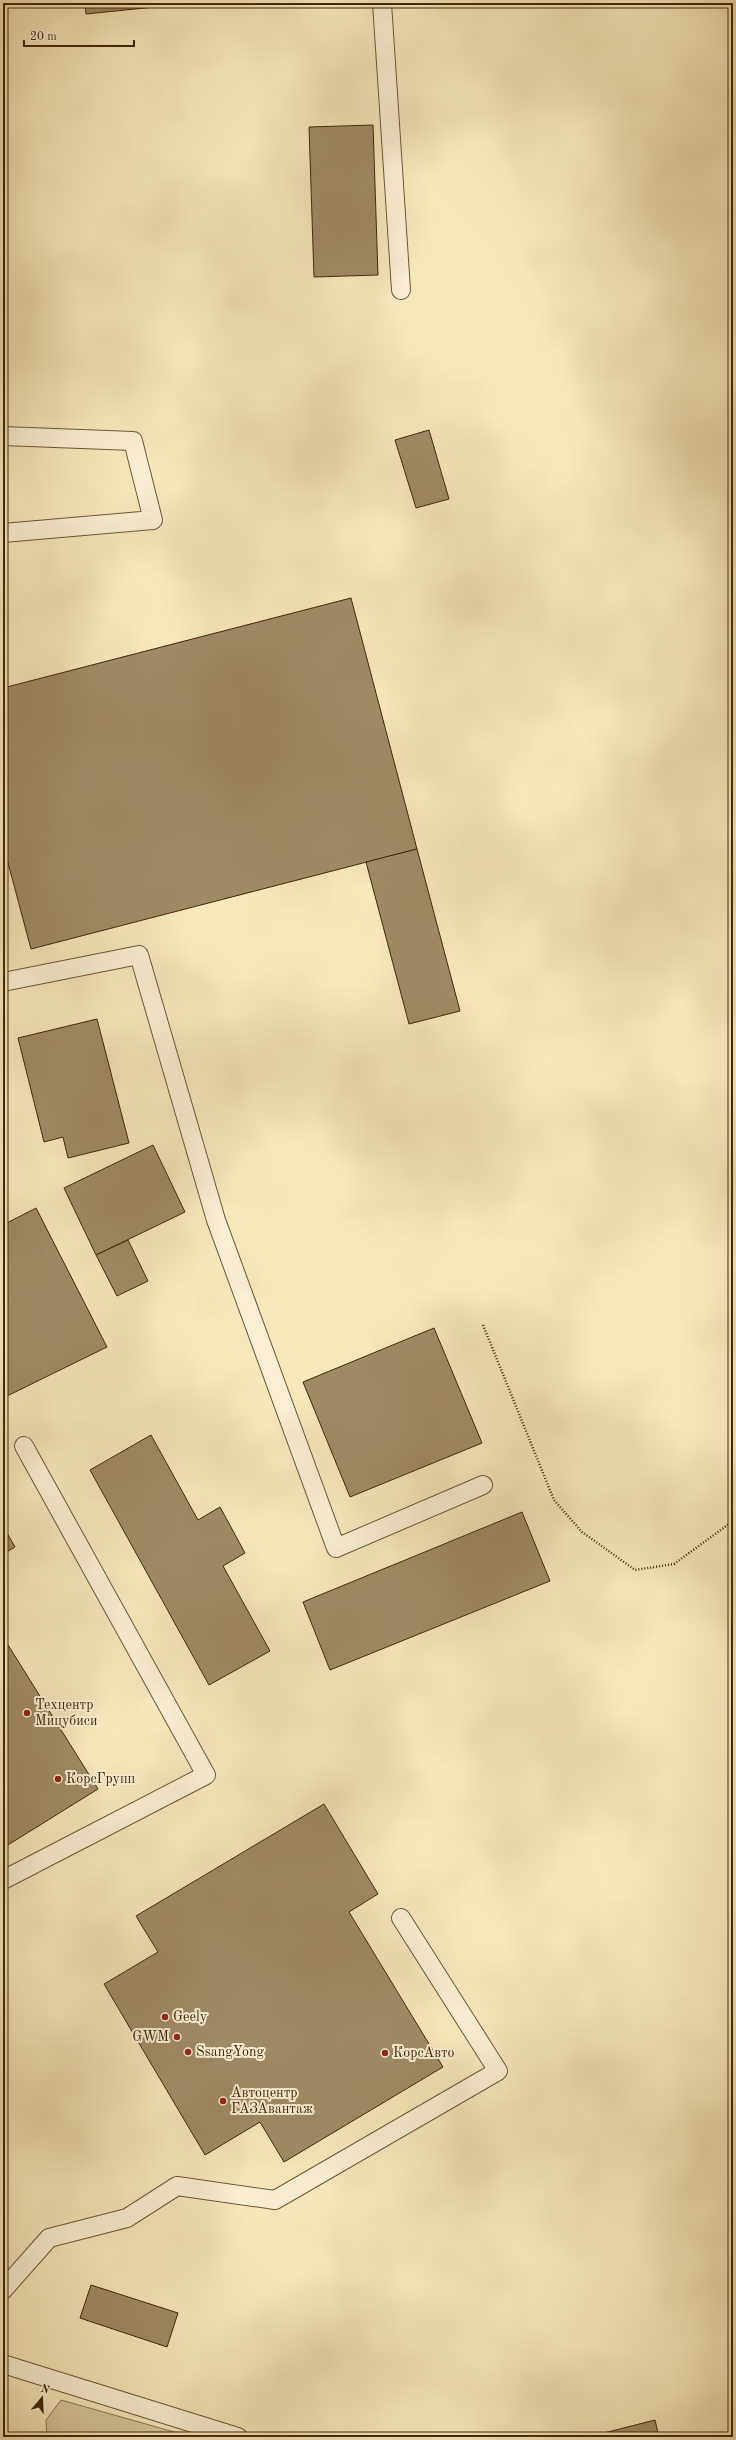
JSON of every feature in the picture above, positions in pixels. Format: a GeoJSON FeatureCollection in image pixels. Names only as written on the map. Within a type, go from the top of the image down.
{"type":"FeatureCollection","features":[{"type":"Feature","properties":{"kind":"lane"},"geometry":{"type":"LineString","coordinates":[[382,3],[400,290]]}},
{"type":"Feature","properties":{"kind":"lane"},"geometry":{"type":"LineString","coordinates":[[3,436],[133,441],[153,520],[3,534]]}},
{"type":"Feature","properties":{"kind":"lane"},"geometry":{"type":"LineString","coordinates":[[3,982],[139,954],[216,1220],[336,1548],[483,1485]]}},
{"type":"Feature","properties":{"kind":"lane"},"geometry":{"type":"LineString","coordinates":[[3,1880],[206,1775],[24,1446]]}},
{"type":"Feature","properties":{"kind":"lane"},"geometry":{"type":"LineString","coordinates":[[3,2290],[48,2238],[127,2218],[177,2186],[275,2200],[498,2071],[401,1918]]}},
{"type":"Feature","properties":{"kind":"lane"},"geometry":{"type":"LineString","coordinates":[[3,2364],[238,2437]]}},
{"type":"Feature","properties":{"kind":"path"},"geometry":{"type":"LineString","coordinates":[[483,1325],[554,1500],[582,1532],[635,1570],[674,1564],[733,1521]]}},
{"type":"Feature","properties":{"kind":"shaded area"},"geometry":{"type":"Polygon","coordinates":[[[61,2400],[192,2437],[47,2437],[46,2420],[61,2400]]]}},
{"type":"Feature","properties":{"kind":"building"},"geometry":{"type":"Polygon","coordinates":[[[85,3],[194,3],[86,14],[85,3]]]}},
{"type":"Feature","properties":{"kind":"building"},"geometry":{"type":"Polygon","coordinates":[[[373,125],[378,275],[314,277],[309,127],[373,125]]]}},
{"type":"Feature","properties":{"kind":"building"},"geometry":{"type":"Polygon","coordinates":[[[429,430],[449,499],[416,508],[395,440],[429,430]]]}},
{"type":"Feature","properties":{"kind":"building"},"geometry":{"type":"Polygon","coordinates":[[[351,598],[417,849],[31,949],[3,844],[3,688],[351,598]]]}},
{"type":"Feature","properties":{"kind":"building"},"geometry":{"type":"Polygon","coordinates":[[[417,849],[460,1011],[409,1024],[366,862],[417,849]]]}},
{"type":"Feature","properties":{"kind":"building"},"geometry":{"type":"Polygon","coordinates":[[[97,1019],[129,1143],[68,1158],[63,1137],[44,1142],[18,1038],[97,1019]]]}},
{"type":"Feature","properties":{"kind":"building"},"geometry":{"type":"Polygon","coordinates":[[[153,1145],[185,1212],[96,1255],[64,1188],[153,1145]]]}},
{"type":"Feature","properties":{"kind":"building"},"geometry":{"type":"Polygon","coordinates":[[[36,1208],[107,1347],[3,1398],[3,1225],[36,1208]]]}},
{"type":"Feature","properties":{"kind":"building"},"geometry":{"type":"Polygon","coordinates":[[[128,1240],[148,1281],[117,1296],[96,1255],[128,1240]]]}},
{"type":"Feature","properties":{"kind":"building"},"geometry":{"type":"Polygon","coordinates":[[[434,1328],[482,1443],[350,1497],[303,1382],[434,1328]]]}},
{"type":"Feature","properties":{"kind":"building"},"geometry":{"type":"Polygon","coordinates":[[[151,1435],[198,1520],[220,1507],[245,1553],[223,1566],[270,1651],[209,1685],[90,1470],[151,1435]]]}},
{"type":"Feature","properties":{"kind":"building"},"geometry":{"type":"Polygon","coordinates":[[[522,1512],[550,1581],[330,1670],[303,1602],[522,1512]]]}},
{"type":"Feature","properties":{"kind":"building"},"geometry":{"type":"Polygon","coordinates":[[[3,1526],[15,1547],[3,1554],[3,1526]]]}},
{"type":"Feature","properties":{"kind":"building","name":"Техцентр Мицубиси"},"geometry":{"type":"Polygon","coordinates":[[[3,1637],[98,1789],[3,1848],[3,1637]]]}},
{"type":"Feature","properties":{"kind":"building"},"geometry":{"type":"Polygon","coordinates":[[[324,1804],[378,1894],[349,1912],[443,2067],[284,2162],[260,2122],[205,2155],[104,1984],[158,1952],[136,1916],[324,1804]]]}},
{"type":"Feature","properties":{"kind":"building"},"geometry":{"type":"Polygon","coordinates":[[[91,2285],[178,2313],[167,2347],[80,2318],[91,2285]]]}},
{"type":"Feature","properties":{"kind":"building"},"geometry":{"type":"Polygon","coordinates":[[[655,2420],[659,2437],[588,2437],[655,2420]]]}},
{"type":"Feature","properties":{"kind":"place","name":"Техцентр Мицубиси"},"geometry":{"type":"Point","coordinates":[27,1713]}},
{"type":"Feature","properties":{"kind":"place","name":"КорсГрупп"},"geometry":{"type":"Point","coordinates":[58,1779]}},
{"type":"Feature","properties":{"kind":"place","name":"Geely"},"geometry":{"type":"Point","coordinates":[165,2017]}},
{"type":"Feature","properties":{"kind":"place","name":"GWM"},"geometry":{"type":"Point","coordinates":[177,2037]}},
{"type":"Feature","properties":{"kind":"place","name":"SsangYong"},"geometry":{"type":"Point","coordinates":[188,2052]}},
{"type":"Feature","properties":{"kind":"place","name":"КорсАвто"},"geometry":{"type":"Point","coordinates":[385,2053]}},
{"type":"Feature","properties":{"kind":"place","name":"Автоцентр ГАЗАвантаж"},"geometry":{"type":"Point","coordinates":[223,2101]}}]}
